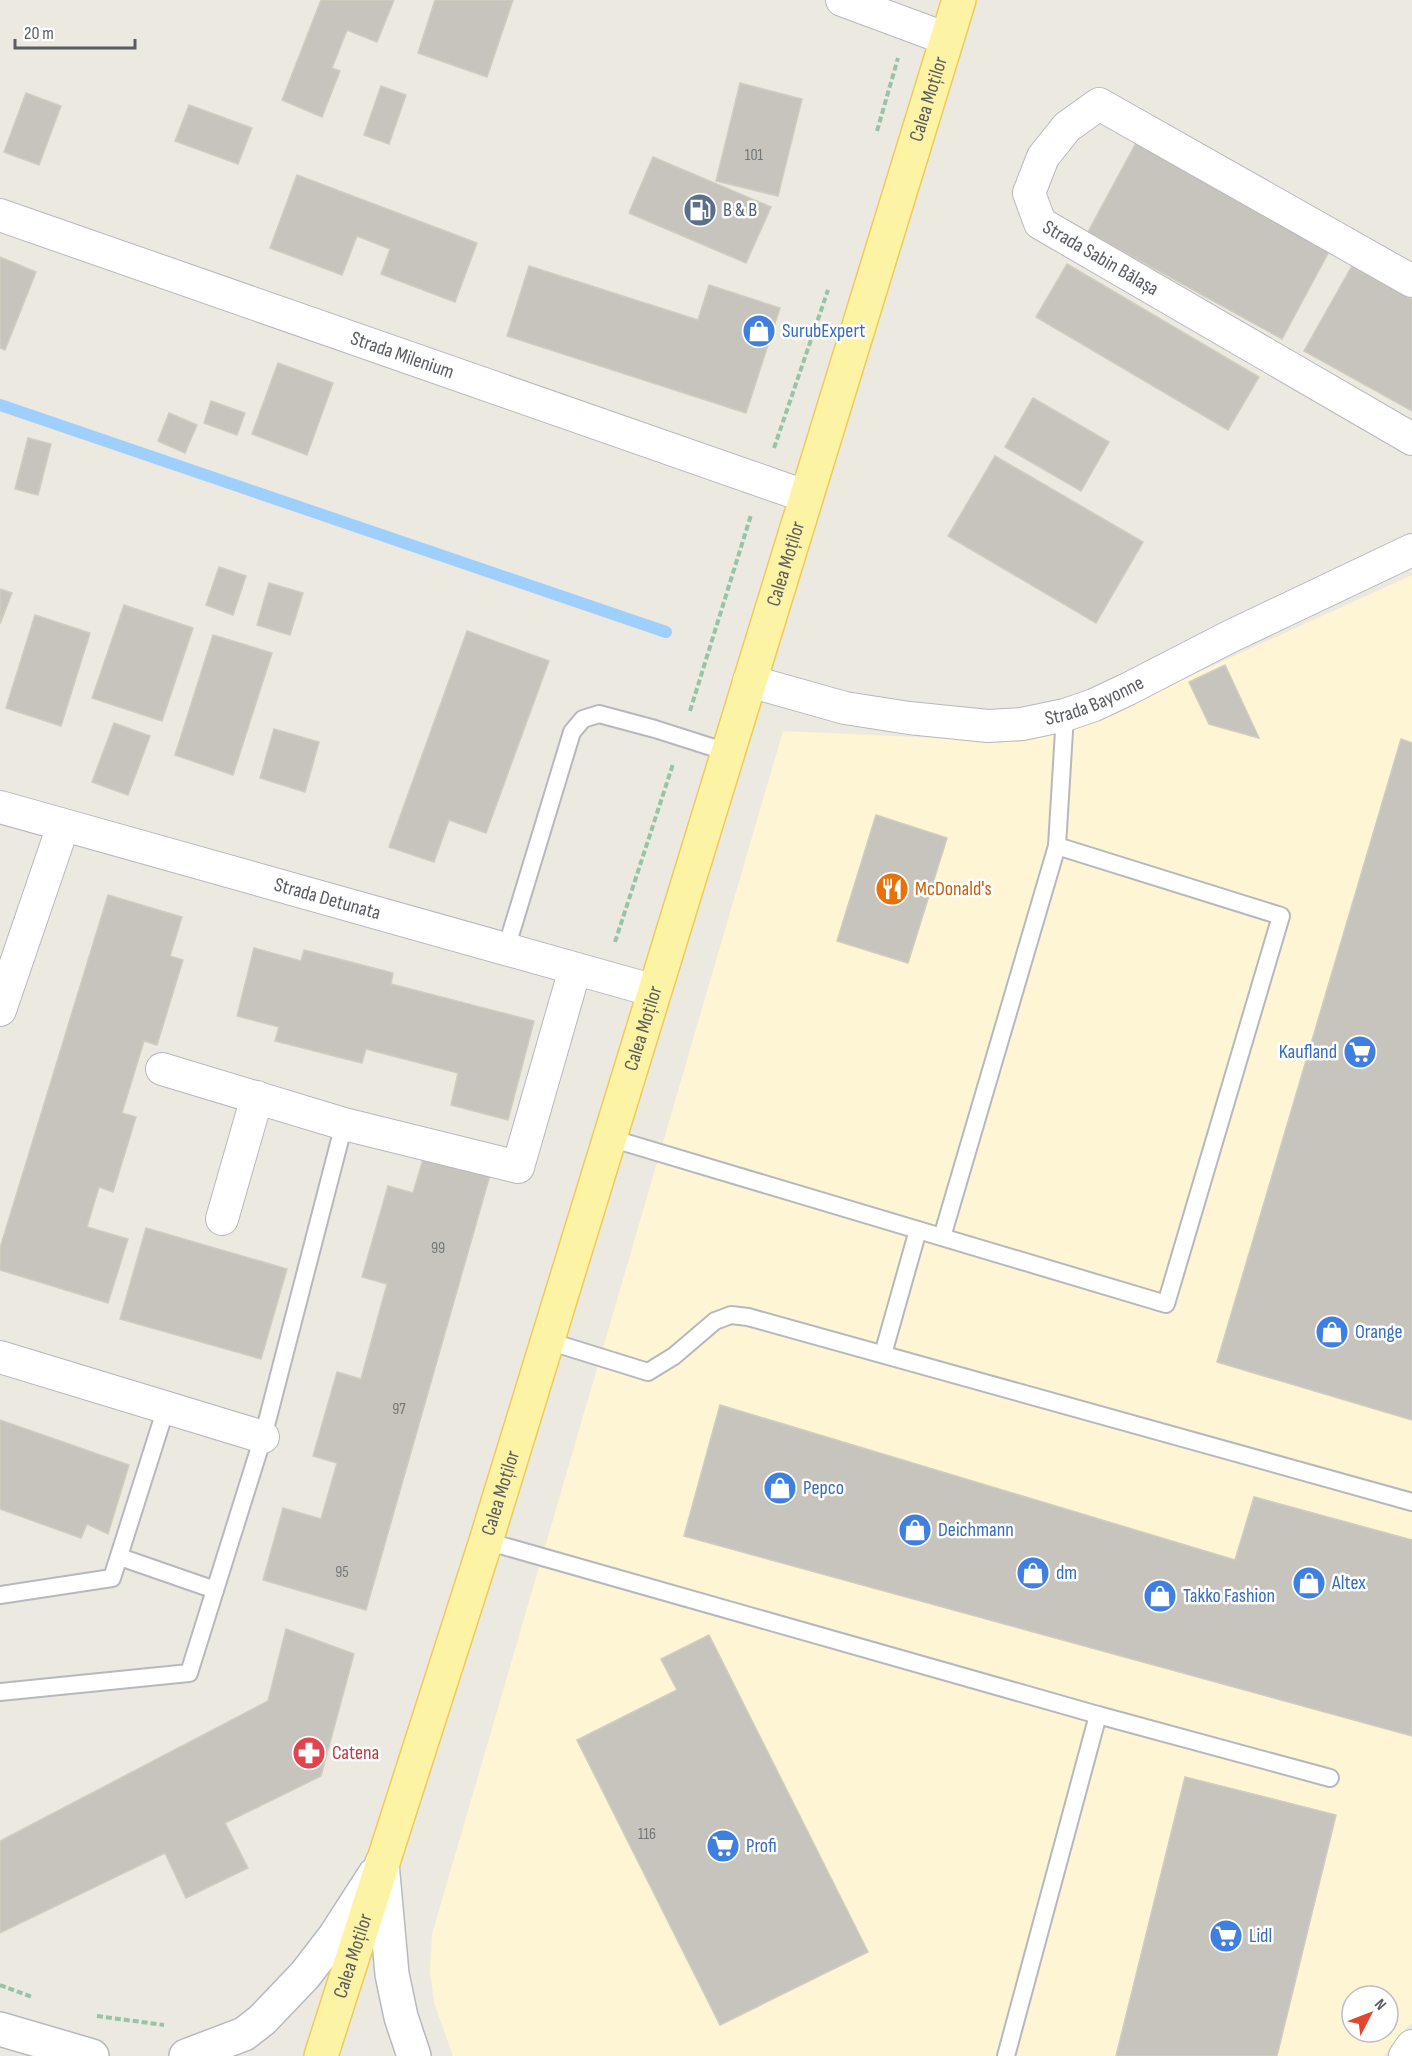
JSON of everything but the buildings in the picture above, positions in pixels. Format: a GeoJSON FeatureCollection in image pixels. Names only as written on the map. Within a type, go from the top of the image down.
{"type":"FeatureCollection","features":[{"type":"Feature","properties":{"kind":"main road","name":"Calea Moților"},"geometry":{"type":"LineString","coordinates":[[321,2056],[486,1541],[959,0]]}},
{"type":"Feature","properties":{"kind":"main road"},"geometry":{"type":"LineString","coordinates":[[186,2056],[244,2034],[261,2020],[305,1975],[335,1936],[382,1863]]}},
{"type":"Feature","properties":{"kind":"main road"},"geometry":{"type":"LineString","coordinates":[[382,1863],[392,1974],[400,2017],[414,2056]]}},
{"type":"Feature","properties":{"kind":"main road"},"geometry":{"type":"LineString","coordinates":[[0,2029],[92,2056]]}},
{"type":"Feature","properties":{"kind":"street"},"geometry":{"type":"LineString","coordinates":[[842,0],[947,39]]}},
{"type":"Feature","properties":{"kind":"street","name":"Strada Sabin Bălașa"},"geometry":{"type":"LineString","coordinates":[[1412,281],[1099,104],[1067,127],[1043,157],[1029,193],[1040,224],[1412,439]]}},
{"type":"Feature","properties":{"kind":"street","name":"Strada Milenium"},"geometry":{"type":"LineString","coordinates":[[0,215],[805,496]]}},
{"type":"Feature","properties":{"kind":"street","name":"Strada Bayonne"},"geometry":{"type":"LineString","coordinates":[[749,681],[845,708],[909,718],[988,726],[1022,723],[1065,715],[1119,693],[1229,637],[1412,550]]}},
{"type":"Feature","properties":{"kind":"street","name":"Strada Detunata"},"geometry":{"type":"LineString","coordinates":[[0,807],[655,991]]}},
{"type":"Feature","properties":{"kind":"street"},"geometry":{"type":"LineString","coordinates":[[3,994],[63,826]]}},
{"type":"Feature","properties":{"kind":"street"},"geometry":{"type":"LineString","coordinates":[[162,1069],[344,1124],[518,1167],[575,969]]}},
{"type":"Feature","properties":{"kind":"street"},"geometry":{"type":"LineString","coordinates":[[222,1219],[257,1097]]}},
{"type":"Feature","properties":{"kind":"street"},"geometry":{"type":"LineString","coordinates":[[0,1357],[263,1437]]}},
{"type":"Feature","properties":{"kind":"street"},"geometry":{"type":"LineString","coordinates":[[1405,2056],[1412,2046]]}},
{"type":"Feature","properties":{"kind":"lane"},"geometry":{"type":"LineString","coordinates":[[506,949],[572,732],[583,719],[599,714],[728,752]]}},
{"type":"Feature","properties":{"kind":"lane"},"geometry":{"type":"LineString","coordinates":[[942,1237],[1058,846],[1065,715]]}},
{"type":"Feature","properties":{"kind":"lane"},"geometry":{"type":"LineString","coordinates":[[610,1138],[1166,1304],[1281,916],[1058,846]]}},
{"type":"Feature","properties":{"kind":"lane"},"geometry":{"type":"LineString","coordinates":[[0,1692],[189,1674],[263,1437],[344,1124]]}},
{"type":"Feature","properties":{"kind":"lane"},"geometry":{"type":"LineString","coordinates":[[883,1354],[918,1230]]}},
{"type":"Feature","properties":{"kind":"lane"},"geometry":{"type":"LineString","coordinates":[[548,1341],[648,1372],[674,1356],[715,1321],[730,1315],[748,1317],[1412,1502]]}},
{"type":"Feature","properties":{"kind":"lane"},"geometry":{"type":"LineString","coordinates":[[0,1595],[112,1578],[166,1408]]}},
{"type":"Feature","properties":{"kind":"lane"},"geometry":{"type":"LineString","coordinates":[[486,1541],[1098,1715],[1330,1778]]}},
{"type":"Feature","properties":{"kind":"lane"},"geometry":{"type":"LineString","coordinates":[[120,1557],[215,1590]]}},
{"type":"Feature","properties":{"kind":"lane"},"geometry":{"type":"LineString","coordinates":[[1006,2056],[1098,1715]]}},
{"type":"Feature","properties":{"kind":"path"},"geometry":{"type":"LineString","coordinates":[[0,1985],[42,2000]]}},
{"type":"Feature","properties":{"kind":"path"},"geometry":{"type":"LineString","coordinates":[[95,2016],[164,2025]]}},
{"type":"Feature","properties":{"kind":"shaded area"},"geometry":{"type":"Polygon","coordinates":[[[1412,575],[1412,2023],[1400,2034],[1400,1984],[1340,1984],[1340,2044],[1393,2044],[1384,2056],[453,2056],[434,2003],[430,1971],[432,1934],[783,731],[1021,742],[1087,723],[1412,575]]]}},
{"type":"Feature","properties":{"kind":"waterway"},"geometry":{"type":"LineString","coordinates":[[0,405],[666,632]]}},
{"type":"Feature","properties":{"kind":"place","name":"B & B"},"geometry":{"type":"Point","coordinates":[700,210]}},
{"type":"Feature","properties":{"kind":"place","name":"SurubExpert"},"geometry":{"type":"Point","coordinates":[759,331]}},
{"type":"Feature","properties":{"kind":"place","name":"McDonald's"},"geometry":{"type":"Point","coordinates":[892,889]}},
{"type":"Feature","properties":{"kind":"place","name":"Kaufland"},"geometry":{"type":"Point","coordinates":[1360,1052]}},
{"type":"Feature","properties":{"kind":"place","name":"Orange"},"geometry":{"type":"Point","coordinates":[1332,1332]}},
{"type":"Feature","properties":{"kind":"place","name":"Pepco"},"geometry":{"type":"Point","coordinates":[780,1488]}},
{"type":"Feature","properties":{"kind":"place","name":"Deichmann"},"geometry":{"type":"Point","coordinates":[915,1530]}},
{"type":"Feature","properties":{"kind":"place","name":"dm"},"geometry":{"type":"Point","coordinates":[1033,1573]}},
{"type":"Feature","properties":{"kind":"place","name":"Altex"},"geometry":{"type":"Point","coordinates":[1309,1583]}},
{"type":"Feature","properties":{"kind":"place","name":"Takko Fashion"},"geometry":{"type":"Point","coordinates":[1160,1596]}},
{"type":"Feature","properties":{"kind":"place","name":"Catena"},"geometry":{"type":"Point","coordinates":[309,1753]}},
{"type":"Feature","properties":{"kind":"place","name":"Profi"},"geometry":{"type":"Point","coordinates":[723,1846]}},
{"type":"Feature","properties":{"kind":"place","name":"Lidl"},"geometry":{"type":"Point","coordinates":[1226,1936]}}]}
